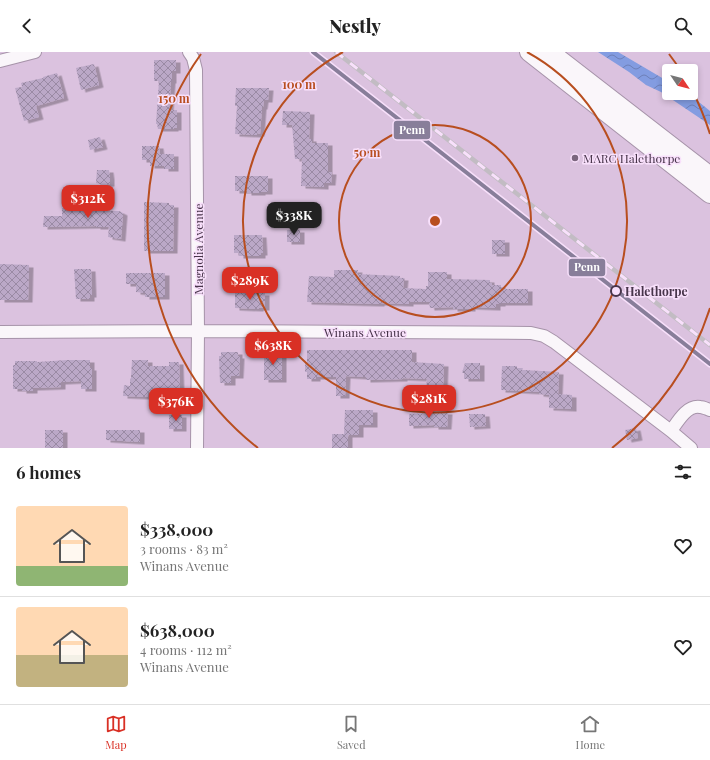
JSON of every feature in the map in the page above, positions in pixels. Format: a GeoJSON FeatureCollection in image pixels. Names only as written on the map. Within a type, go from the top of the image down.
{"type":"FeatureCollection","features":[{"type":"Feature","properties":{"kind":"main road"},"geometry":{"type":"LineString","coordinates":[[529,52],[710,194]]}},
{"type":"Feature","properties":{"kind":"main road"},"geometry":{"type":"LineString","coordinates":[[550,52],[710,176]]}},
{"type":"Feature","properties":{"kind":"street"},"geometry":{"type":"LineString","coordinates":[[0,61],[35,52]]}},
{"type":"Feature","properties":{"kind":"street","name":"Magnolia Avenue"},"geometry":{"type":"LineString","coordinates":[[189,52],[194,58],[196,70],[198,331],[197,448]]}},
{"type":"Feature","properties":{"kind":"street","name":"Winans Avenue"},"geometry":{"type":"LineString","coordinates":[[0,332],[198,331],[532,333],[544,336],[554,342],[692,448]]}},
{"type":"Feature","properties":{"kind":"street"},"geometry":{"type":"LineString","coordinates":[[671,431],[683,415],[692,407],[700,406],[710,410]]}},
{"type":"Feature","properties":{"kind":"water"},"geometry":{"type":"Polygon","coordinates":[[[598,52],[618,52],[662,78],[662,93],[646,85],[598,52]]]}},
{"type":"Feature","properties":{"kind":"water"},"geometry":{"type":"Polygon","coordinates":[[[673,100],[696,100],[710,111],[710,125],[673,100]]]}},
{"type":"Feature","properties":{"kind":"building"},"geometry":{"type":"Polygon","coordinates":[[[154,60],[176,60],[176,71],[172,71],[169,110],[177,110],[177,128],[174,129],[158,129],[156,124],[159,81],[154,81],[154,60]]]}},
{"type":"Feature","properties":{"kind":"building"},"geometry":{"type":"Polygon","coordinates":[[[94,64],[99,85],[81,90],[76,68],[94,64]]]}},
{"type":"Feature","properties":{"kind":"building"},"geometry":{"type":"Polygon","coordinates":[[[57,73],[64,98],[36,106],[39,117],[24,121],[15,88],[22,87],[21,83],[57,73]]]}},
{"type":"Feature","properties":{"kind":"building"},"geometry":{"type":"Polygon","coordinates":[[[236,88],[269,88],[268,100],[264,100],[262,107],[260,134],[235,134],[237,106],[235,106],[236,88]]]}},
{"type":"Feature","properties":{"kind":"building"},"geometry":{"type":"Polygon","coordinates":[[[283,111],[310,112],[309,139],[312,139],[312,143],[328,143],[328,172],[332,172],[331,183],[324,183],[324,187],[301,186],[302,159],[295,159],[292,125],[282,125],[283,111]]]}},
{"type":"Feature","properties":{"kind":"building"},"geometry":{"type":"Polygon","coordinates":[[[100,137],[103,147],[90,150],[88,140],[100,137]]]}},
{"type":"Feature","properties":{"kind":"building"},"geometry":{"type":"Polygon","coordinates":[[[142,146],[159,146],[160,154],[174,154],[174,169],[164,169],[164,166],[150,166],[150,160],[142,160],[142,146]]]}},
{"type":"Feature","properties":{"kind":"building"},"geometry":{"type":"Polygon","coordinates":[[[97,170],[109,170],[110,184],[104,185],[96,183],[97,170]]]}},
{"type":"Feature","properties":{"kind":"building"},"geometry":{"type":"Polygon","coordinates":[[[235,176],[268,176],[268,192],[247,193],[247,191],[235,191],[235,176]]]}},
{"type":"Feature","properties":{"kind":"building"},"geometry":{"type":"Polygon","coordinates":[[[76,201],[87,201],[87,211],[119,211],[123,213],[121,239],[108,237],[109,227],[43,227],[44,216],[62,216],[62,208],[76,208],[76,201]]]}},
{"type":"Feature","properties":{"kind":"building"},"geometry":{"type":"Polygon","coordinates":[[[144,202],[169,203],[169,205],[174,205],[173,251],[144,251],[144,202]]]}},
{"type":"Feature","properties":{"kind":"building"},"geometry":{"type":"Polygon","coordinates":[[[287,230],[300,230],[300,242],[287,242],[287,230]]]}},
{"type":"Feature","properties":{"kind":"building"},"geometry":{"type":"Polygon","coordinates":[[[234,235],[262,235],[263,253],[261,253],[261,256],[239,256],[239,253],[234,253],[234,235]]]}},
{"type":"Feature","properties":{"kind":"building"},"geometry":{"type":"Polygon","coordinates":[[[492,240],[505,240],[505,254],[492,254],[492,240]]]}},
{"type":"Feature","properties":{"kind":"building"},"geometry":{"type":"Polygon","coordinates":[[[0,264],[29,265],[28,300],[0,300],[0,264]]]}},
{"type":"Feature","properties":{"kind":"building"},"geometry":{"type":"Polygon","coordinates":[[[74,269],[91,269],[92,295],[90,295],[90,299],[76,299],[74,269]]]}},
{"type":"Feature","properties":{"kind":"building"},"geometry":{"type":"Polygon","coordinates":[[[334,270],[358,270],[357,274],[400,276],[400,278],[404,278],[403,288],[426,289],[426,286],[428,286],[428,272],[447,272],[447,279],[490,280],[492,285],[501,285],[501,289],[528,289],[528,303],[501,303],[496,304],[496,308],[471,307],[471,309],[453,309],[453,307],[430,308],[429,302],[380,304],[307,302],[309,276],[334,277],[334,270]]]}},
{"type":"Feature","properties":{"kind":"building"},"geometry":{"type":"Polygon","coordinates":[[[126,273],[165,273],[165,297],[145,297],[145,293],[136,292],[136,284],[126,284],[126,273]]]}},
{"type":"Feature","properties":{"kind":"building"},"geometry":{"type":"Polygon","coordinates":[[[235,293],[265,293],[265,308],[235,308],[235,293]]]}},
{"type":"Feature","properties":{"kind":"building"},"geometry":{"type":"Polygon","coordinates":[[[307,350],[412,350],[412,362],[444,364],[443,390],[426,388],[427,379],[403,378],[366,380],[366,377],[346,376],[345,396],[336,396],[336,377],[316,377],[316,379],[307,379],[305,362],[307,362],[307,350]]]}},
{"type":"Feature","properties":{"kind":"building"},"geometry":{"type":"Polygon","coordinates":[[[221,352],[238,352],[238,356],[240,356],[239,376],[231,376],[231,383],[220,383],[219,356],[221,356],[221,352]]]}},
{"type":"Feature","properties":{"kind":"building"},"geometry":{"type":"Polygon","coordinates":[[[264,352],[282,352],[282,380],[264,380],[264,352]]]}},
{"type":"Feature","properties":{"kind":"building"},"geometry":{"type":"Polygon","coordinates":[[[90,360],[90,368],[92,368],[92,389],[81,389],[81,381],[61,382],[61,387],[33,388],[33,391],[13,389],[13,365],[15,365],[15,361],[37,362],[90,360]]]}},
{"type":"Feature","properties":{"kind":"building"},"geometry":{"type":"Polygon","coordinates":[[[132,360],[148,360],[148,366],[169,366],[169,362],[179,362],[180,393],[148,392],[148,397],[123,396],[124,385],[130,386],[132,360]]]}},
{"type":"Feature","properties":{"kind":"building"},"geometry":{"type":"Polygon","coordinates":[[[465,363],[480,363],[480,379],[464,379],[464,373],[462,373],[465,363]]]}},
{"type":"Feature","properties":{"kind":"building"},"geometry":{"type":"Polygon","coordinates":[[[502,366],[517,366],[517,368],[523,368],[522,370],[559,372],[558,394],[572,395],[572,409],[549,408],[549,395],[539,394],[539,392],[501,390],[502,366]]]}},
{"type":"Feature","properties":{"kind":"building"},"geometry":{"type":"Polygon","coordinates":[[[345,410],[373,410],[373,425],[359,425],[359,435],[348,435],[348,448],[332,448],[332,434],[344,434],[345,410]]]}},
{"type":"Feature","properties":{"kind":"building"},"geometry":{"type":"Polygon","coordinates":[[[448,412],[447,427],[434,427],[434,425],[409,426],[409,414],[448,412]]]}},
{"type":"Feature","properties":{"kind":"building"},"geometry":{"type":"Polygon","coordinates":[[[469,414],[485,414],[486,426],[470,427],[469,414]]]}},
{"type":"Feature","properties":{"kind":"building"},"geometry":{"type":"Polygon","coordinates":[[[169,415],[182,415],[182,429],[169,429],[169,415]]]}},
{"type":"Feature","properties":{"kind":"building"},"geometry":{"type":"Polygon","coordinates":[[[636,428],[638,438],[627,440],[625,430],[636,428]]]}},
{"type":"Feature","properties":{"kind":"building"},"geometry":{"type":"Polygon","coordinates":[[[45,430],[63,430],[63,448],[45,448],[45,430]]]}},
{"type":"Feature","properties":{"kind":"building"},"geometry":{"type":"Polygon","coordinates":[[[106,430],[140,430],[140,442],[106,440],[106,430]]]}},
{"type":"Feature","properties":{"kind":"railway"},"geometry":{"type":"LineString","coordinates":[[336,52],[710,345]]}},
{"type":"Feature","properties":{"kind":"transit line","name":"Penn"},"geometry":{"type":"LineString","coordinates":[[313,52],[710,364]]}},
{"type":"Feature","properties":{"kind":"place","name":"MARC Halethorpe"},"geometry":{"type":"Point","coordinates":[575,158]}},
{"type":"Feature","properties":{"kind":"place","name":"Halethorpe"},"geometry":{"type":"Point","coordinates":[616,291]}}]}
